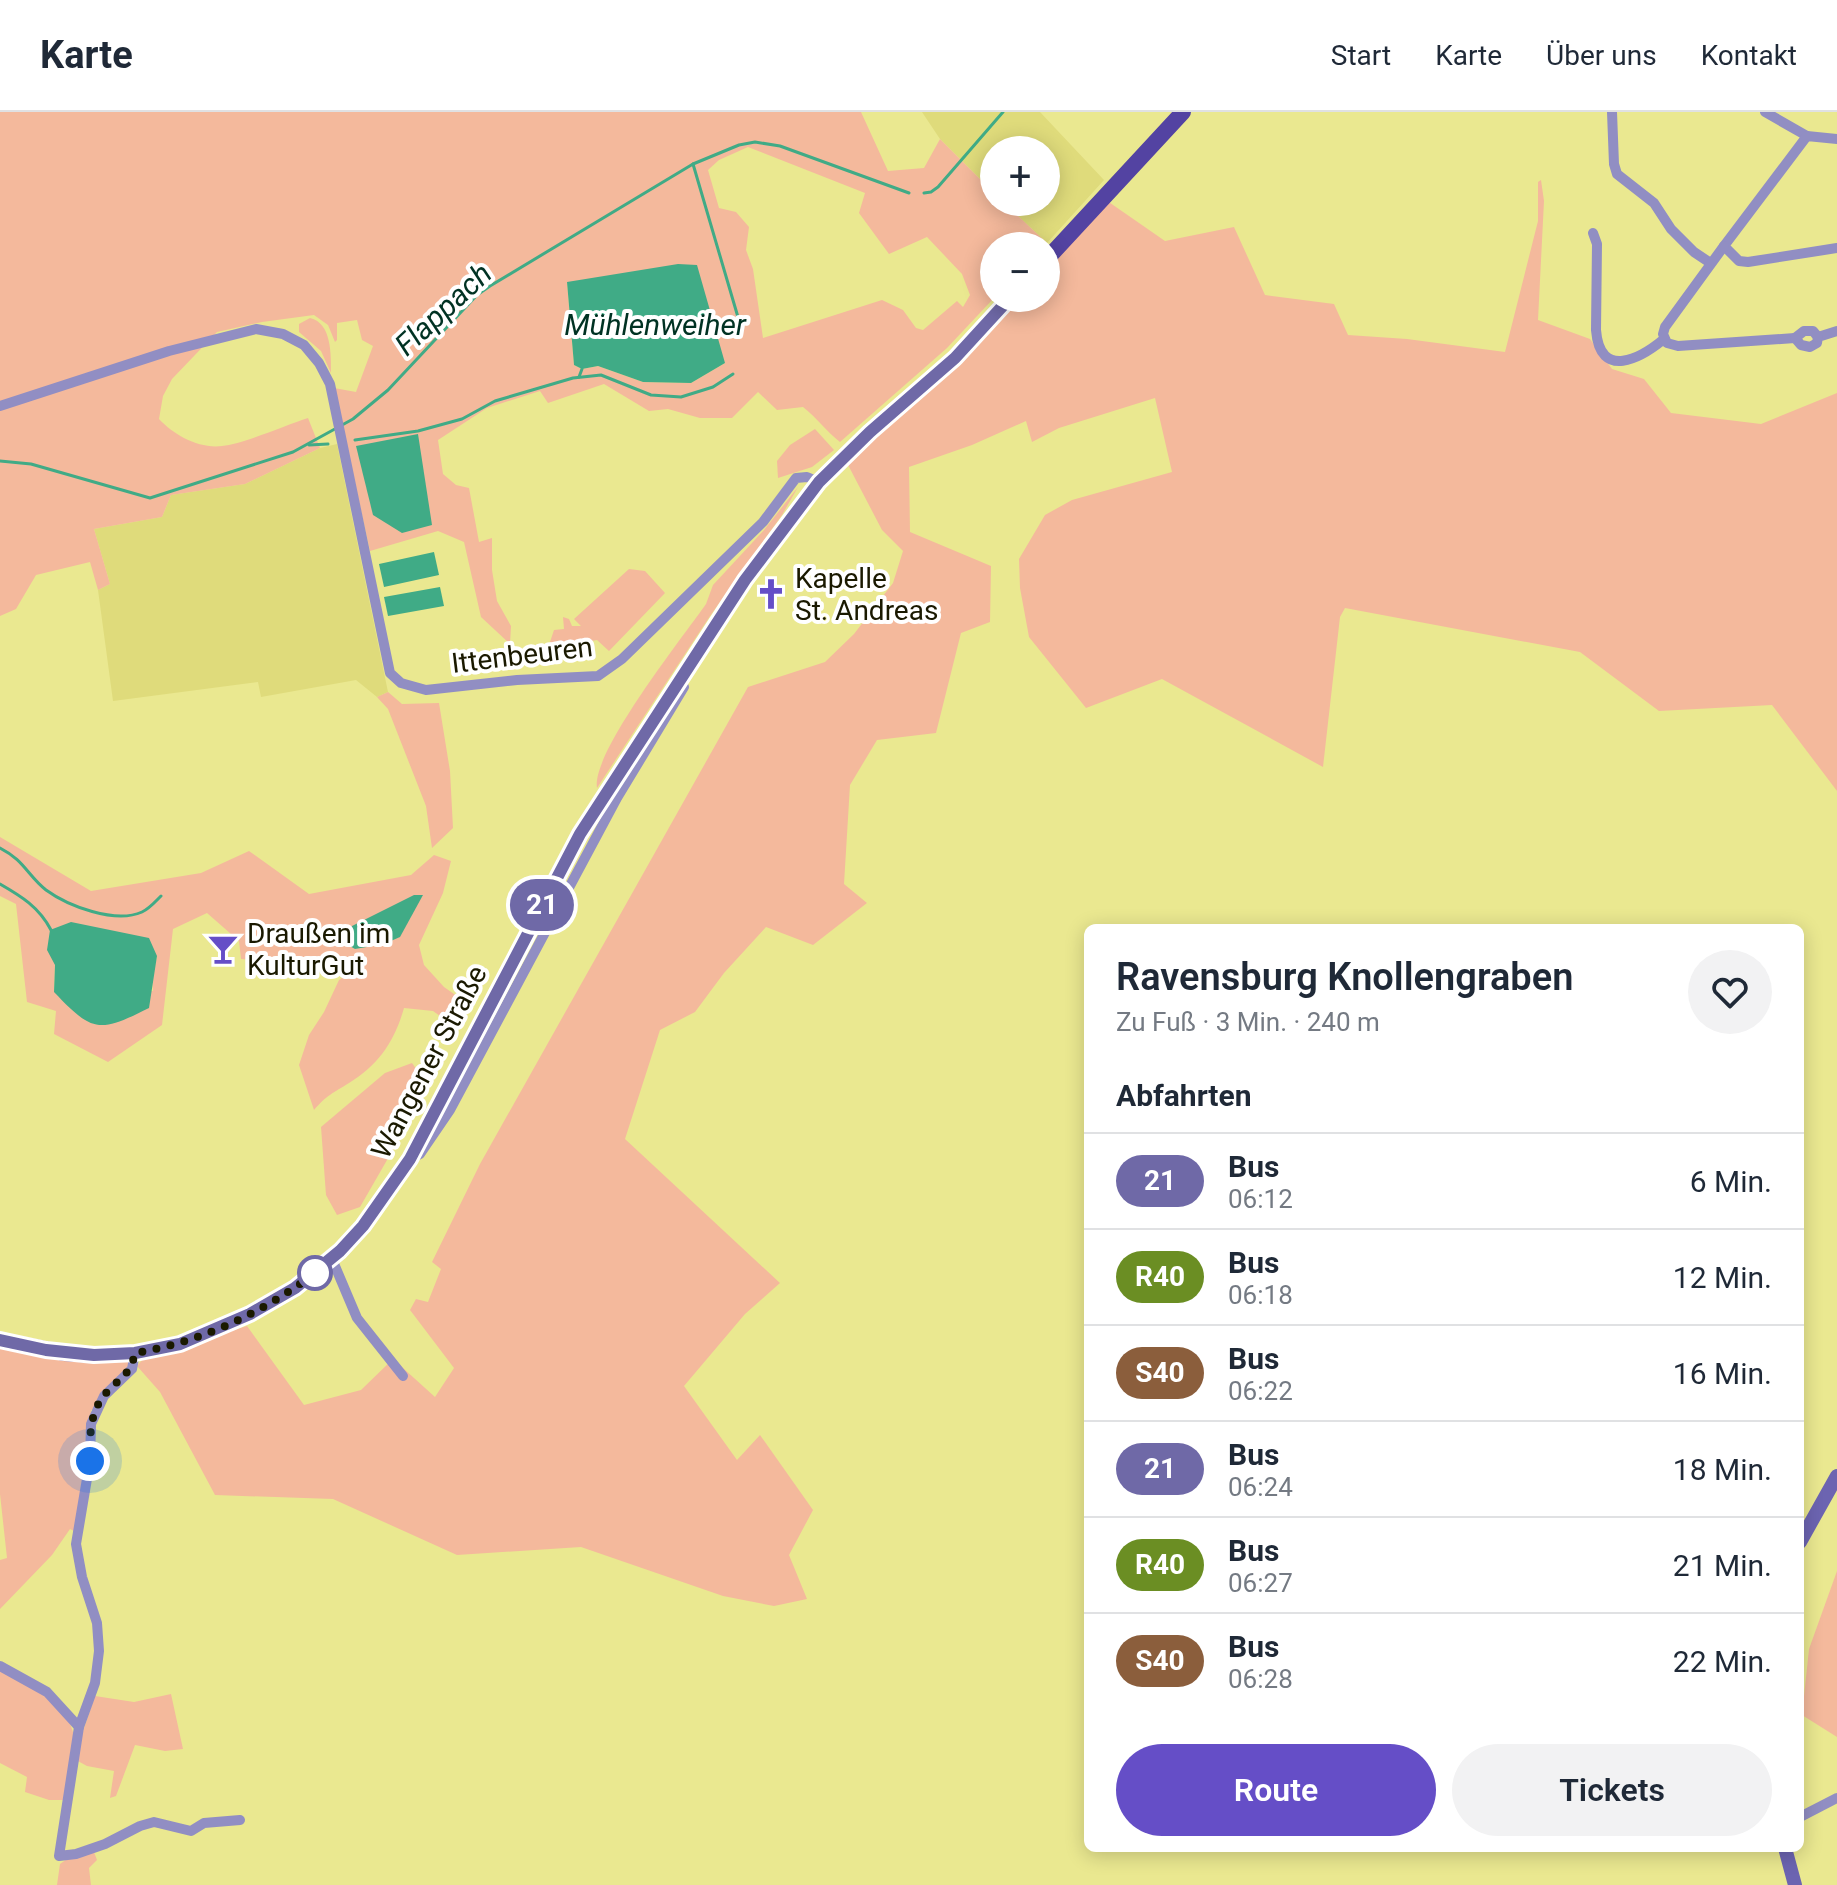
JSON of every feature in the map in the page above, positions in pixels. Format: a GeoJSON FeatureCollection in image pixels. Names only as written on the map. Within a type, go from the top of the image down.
{"type":"FeatureCollection","features":[{"type":"Feature","properties":{"kind":"main road"},"geometry":{"type":"LineString","coordinates":[[1060,245],[1183,112]]}},
{"type":"Feature","properties":{"kind":"main road","name":"Wangener Straße"},"geometry":{"type":"LineString","coordinates":[[0,1340],[64,1353],[134,1361],[227,1325],[295,1288],[333,1262],[363,1226],[410,1159],[580,834],[745,580],[819,482],[870,432],[955,358],[997,312]]}},
{"type":"Feature","properties":{"kind":"street"},"geometry":{"type":"LineString","coordinates":[[1612,112],[1617,174],[1654,203],[1671,229],[1709,262]]}},
{"type":"Feature","properties":{"kind":"street"},"geometry":{"type":"LineString","coordinates":[[1765,112],[1807,136],[1837,139]]}},
{"type":"Feature","properties":{"kind":"street"},"geometry":{"type":"LineString","coordinates":[[1593,233],[1597,244],[1596,330],[1603,349],[1612,358],[1630,361],[1664,339],[1665,327],[1709,262],[1807,136]]}},
{"type":"Feature","properties":{"kind":"street"},"geometry":{"type":"LineString","coordinates":[[1724,246],[1739,261],[1748,262],[1837,248]]}},
{"type":"Feature","properties":{"kind":"street","name":"Ittenbeuren"},"geometry":{"type":"LineString","coordinates":[[0,406],[169,351],[256,329],[283,334],[304,345],[319,363],[330,384],[390,673],[401,683],[426,690],[517,680],[598,676],[622,659],[763,522],[796,478],[807,477],[819,482]]}},
{"type":"Feature","properties":{"kind":"street"},"geometry":{"type":"LineString","coordinates":[[1664,339],[1671,346],[1678,346],[1795,338],[1801,345],[1810,347],[1817,343],[1818,337],[1837,331]]}},
{"type":"Feature","properties":{"kind":"street"},"geometry":{"type":"LineString","coordinates":[[333,1262],[357,1318],[403,1376]]}},
{"type":"Feature","properties":{"kind":"street"},"geometry":{"type":"LineString","coordinates":[[134,1361],[104,1396],[91,1424],[90,1461],[76,1544],[82,1577],[97,1623],[99,1651],[95,1683],[79,1727],[59,1856],[91,1849],[154,1822],[191,1831],[204,1823],[240,1820]]}},
{"type":"Feature","properties":{"kind":"street"},"geometry":{"type":"LineString","coordinates":[[1804,1535],[1837,1476]]}},
{"type":"Feature","properties":{"kind":"street"},"geometry":{"type":"LineString","coordinates":[[0,1666],[47,1692],[79,1727]]}},
{"type":"Feature","properties":{"kind":"street"},"geometry":{"type":"LineString","coordinates":[[1804,1815],[1837,1798]]}},
{"type":"Feature","properties":{"kind":"street"},"geometry":{"type":"LineString","coordinates":[[1786,1852],[1795,1885]]}},
{"type":"Feature","properties":{"kind":"shaded area"},"geometry":{"type":"Polygon","coordinates":[[[0,112],[861,112],[888,171],[924,168],[940,139],[980,179],[980,216],[1018,216],[1035,232],[980,232],[981,312],[947,348],[840,442],[803,407],[777,410],[758,392],[732,418],[700,418],[668,409],[649,411],[604,384],[548,403],[540,391],[487,408],[438,440],[443,474],[456,485],[469,488],[479,542],[492,538],[492,570],[497,601],[511,626],[510,644],[481,617],[464,542],[438,531],[370,551],[334,388],[356,392],[373,346],[362,340],[357,320],[337,323],[335,342],[328,325],[314,315],[217,332],[172,379],[163,396],[159,419],[188,440],[222,446],[308,418],[320,448],[245,484],[171,495],[162,517],[94,529],[110,584],[98,590],[90,562],[36,575],[16,609],[0,616],[0,112]],[[748,147],[719,160],[708,170],[719,208],[736,212],[749,227],[746,250],[753,269],[763,338],[882,300],[903,310],[916,328],[923,330],[957,301],[963,307],[970,295],[962,274],[927,237],[889,254],[859,213],[865,193],[748,147]],[[567,282],[574,365],[582,369],[598,366],[643,382],[691,383],[725,363],[567,282]]]}},
{"type":"Feature","properties":{"kind":"shaded area"},"geometry":{"type":"Polygon","coordinates":[[[922,112],[1040,112],[1104,180],[1057,232],[1035,232],[1018,216],[1060,216],[1060,136],[980,136],[980,179],[940,139],[922,112]]]}},
{"type":"Feature","properties":{"kind":"shaded area"},"geometry":{"type":"Polygon","coordinates":[[[1541,180],[1544,201],[1538,320],[1590,339],[1612,369],[1644,379],[1671,413],[1761,424],[1837,393],[1837,791],[1772,705],[1659,711],[1580,652],[1345,608],[1340,617],[1323,767],[1162,679],[1086,708],[1029,637],[1020,588],[1019,559],[1045,515],[1072,500],[1172,472],[1155,398],[1059,428],[1032,442],[1026,421],[972,445],[909,467],[910,532],[991,566],[990,622],[961,633],[936,733],[877,740],[850,785],[844,884],[867,903],[813,945],[766,927],[724,973],[695,1012],[660,1030],[625,1139],[780,1283],[745,1314],[684,1386],[737,1460],[760,1435],[813,1510],[789,1555],[807,1599],[774,1606],[723,1596],[581,1547],[457,1555],[333,1499],[215,1495],[160,1392],[137,1366],[144,1358],[247,1326],[304,1405],[361,1390],[393,1359],[435,1397],[454,1368],[410,1310],[416,1299],[428,1302],[441,1269],[432,1262],[480,1164],[748,687],[825,662],[854,634],[893,583],[903,551],[882,530],[847,463],[996,312],[1060,312],[1060,245],[1103,198],[1165,241],[1234,227],[1265,295],[1334,304],[1348,335],[1505,352],[1538,221],[1538,182],[1541,180]]]}},
{"type":"Feature","properties":{"kind":"shaded area"},"geometry":{"type":"Polygon","coordinates":[[[310,318],[323,326],[326,333],[331,373],[321,351],[299,332],[299,324],[310,318]]]}},
{"type":"Feature","properties":{"kind":"shaded area"},"geometry":{"type":"Polygon","coordinates":[[[815,429],[834,450],[812,467],[778,478],[777,461],[790,445],[815,429]]]}},
{"type":"Feature","properties":{"kind":"shaded area"},"geometry":{"type":"Polygon","coordinates":[[[337,444],[388,692],[377,697],[356,680],[261,697],[258,682],[113,701],[98,590],[110,584],[94,529],[162,517],[171,495],[245,484],[320,448],[337,444]]]}},
{"type":"Feature","properties":{"kind":"shaded area"},"geometry":{"type":"Polygon","coordinates":[[[798,487],[597,788],[599,771],[608,749],[660,667],[706,604],[713,585],[764,530],[798,487]]]}},
{"type":"Feature","properties":{"kind":"shaded area"},"geometry":{"type":"Polygon","coordinates":[[[629,569],[645,571],[665,593],[609,651],[597,640],[559,647],[549,645],[554,630],[564,629],[563,617],[569,619],[572,626],[581,626],[574,619],[629,569]]]}},
{"type":"Feature","properties":{"kind":"shaded area"},"geometry":{"type":"Polygon","coordinates":[[[388,692],[402,704],[439,703],[450,771],[453,828],[432,848],[426,806],[388,709],[377,697],[388,692]]]}},
{"type":"Feature","properties":{"kind":"shaded area"},"geometry":{"type":"Polygon","coordinates":[[[0,837],[91,891],[201,873],[249,851],[309,894],[411,875],[434,855],[451,861],[443,893],[419,945],[424,965],[444,987],[464,1001],[454,1026],[433,1011],[404,1008],[391,1041],[377,1060],[314,1110],[299,1065],[309,1035],[339,980],[358,966],[318,959],[304,972],[282,963],[241,959],[239,941],[207,913],[173,929],[162,1025],[108,1062],[54,1034],[56,1011],[27,1002],[16,904],[0,896],[0,837]],[[157,957],[55,965],[54,992],[153,991],[152,978],[157,957]]]}},
{"type":"Feature","properties":{"kind":"shaded area"},"geometry":{"type":"Polygon","coordinates":[[[412,1063],[429,1087],[360,1207],[337,1215],[326,1195],[321,1127],[385,1073],[412,1063]]]}},
{"type":"Feature","properties":{"kind":"shaded area"},"geometry":{"type":"Polygon","coordinates":[[[0,1340],[127,1359],[129,1365],[96,1409],[91,1410],[87,1464],[76,1532],[70,1529],[52,1555],[0,1609],[0,1560],[7,1558],[0,1494],[0,1340]]]}},
{"type":"Feature","properties":{"kind":"shaded area"},"geometry":{"type":"Polygon","coordinates":[[[1837,1571],[1837,1737],[1804,1716],[1809,1649],[1837,1571]]]}},
{"type":"Feature","properties":{"kind":"shaded area"},"geometry":{"type":"Polygon","coordinates":[[[0,1669],[45,1696],[71,1725],[74,1737],[65,1800],[49,1800],[25,1792],[27,1777],[0,1763],[0,1669]]]}},
{"type":"Feature","properties":{"kind":"shaded area"},"geometry":{"type":"Polygon","coordinates":[[[171,1694],[183,1749],[165,1751],[135,1745],[116,1796],[110,1798],[114,1771],[87,1766],[76,1760],[95,1696],[134,1702],[171,1694]]]}},
{"type":"Feature","properties":{"kind":"shaded area"},"geometry":{"type":"Polygon","coordinates":[[[94,1852],[97,1860],[89,1868],[91,1885],[57,1885],[60,1864],[94,1852]]]}},
{"type":"Feature","properties":{"kind":"water","name":"Mühlenweiher"},"geometry":{"type":"Polygon","coordinates":[[[678,264],[697,265],[725,363],[691,383],[643,382],[598,366],[582,369],[574,365],[567,282],[678,264]]]}},
{"type":"Feature","properties":{"kind":"water"},"geometry":{"type":"Polygon","coordinates":[[[418,434],[432,525],[402,533],[373,515],[356,446],[418,434]]]}},
{"type":"Feature","properties":{"kind":"water"},"geometry":{"type":"Polygon","coordinates":[[[434,552],[439,575],[384,587],[379,564],[434,552]]]}},
{"type":"Feature","properties":{"kind":"water"},"geometry":{"type":"Polygon","coordinates":[[[440,587],[444,606],[388,616],[384,597],[440,587]]]}},
{"type":"Feature","properties":{"kind":"water"},"geometry":{"type":"Polygon","coordinates":[[[414,895],[423,895],[400,937],[384,944],[355,949],[348,945],[344,938],[352,926],[414,895]]]}},
{"type":"Feature","properties":{"kind":"water"},"geometry":{"type":"Polygon","coordinates":[[[71,922],[149,938],[157,956],[149,1008],[119,1022],[97,1025],[78,1015],[54,992],[55,965],[47,950],[50,930],[71,922]]]}},
{"type":"Feature","properties":{"kind":"waterway","name":"Flappach"},"geometry":{"type":"LineString","coordinates":[[924,193],[938,187],[1003,112]]}},
{"type":"Feature","properties":{"kind":"waterway","name":"Flappach"},"geometry":{"type":"LineString","coordinates":[[0,461],[31,464],[150,498],[293,452],[353,419],[388,390],[477,295],[490,286],[693,164],[739,145],[755,142],[780,146],[909,193]]}},
{"type":"Feature","properties":{"kind":"waterway"},"geometry":{"type":"LineString","coordinates":[[693,164],[740,324]]}},
{"type":"Feature","properties":{"kind":"waterway"},"geometry":{"type":"LineString","coordinates":[[579,377],[582,369]]}},
{"type":"Feature","properties":{"kind":"waterway"},"geometry":{"type":"LineString","coordinates":[[355,440],[418,431],[462,419],[495,401],[573,378],[601,375],[651,395],[681,397],[713,387],[733,374]]}},
{"type":"Feature","properties":{"kind":"waterway"},"geometry":{"type":"LineString","coordinates":[[309,445],[328,444]]}},
{"type":"Feature","properties":{"kind":"waterway"},"geometry":{"type":"LineString","coordinates":[[0,848],[15,858],[46,890],[92,912],[131,915],[145,911],[161,896]]}},
{"type":"Feature","properties":{"kind":"waterway"},"geometry":{"type":"LineString","coordinates":[[0,884],[35,909],[51,930]]}},
{"type":"Feature","properties":{"kind":"bus line","name":"21"},"geometry":{"type":"LineString","coordinates":[[0,1340],[64,1353],[94,1355],[135,1353],[180,1344],[250,1314],[295,1288],[340,1251],[363,1226],[410,1159],[580,834],[745,580],[819,482],[898,406],[955,358],[997,312]]}},
{"type":"Feature","properties":{"kind":"place","name":"Kapelle St. Andreas"},"geometry":{"type":"Point","coordinates":[771,594]}},
{"type":"Feature","properties":{"kind":"place","name":"Draußen im KulturGut"},"geometry":{"type":"Point","coordinates":[223,949]}},
{"type":"Feature","properties":{"kind":"route"},"geometry":{"type":"LineString","coordinates":[[90,1461],[91,1424],[96,1409],[104,1396],[132,1369],[135,1353],[180,1344],[204,1335],[250,1314],[315,1273]]}}]}
